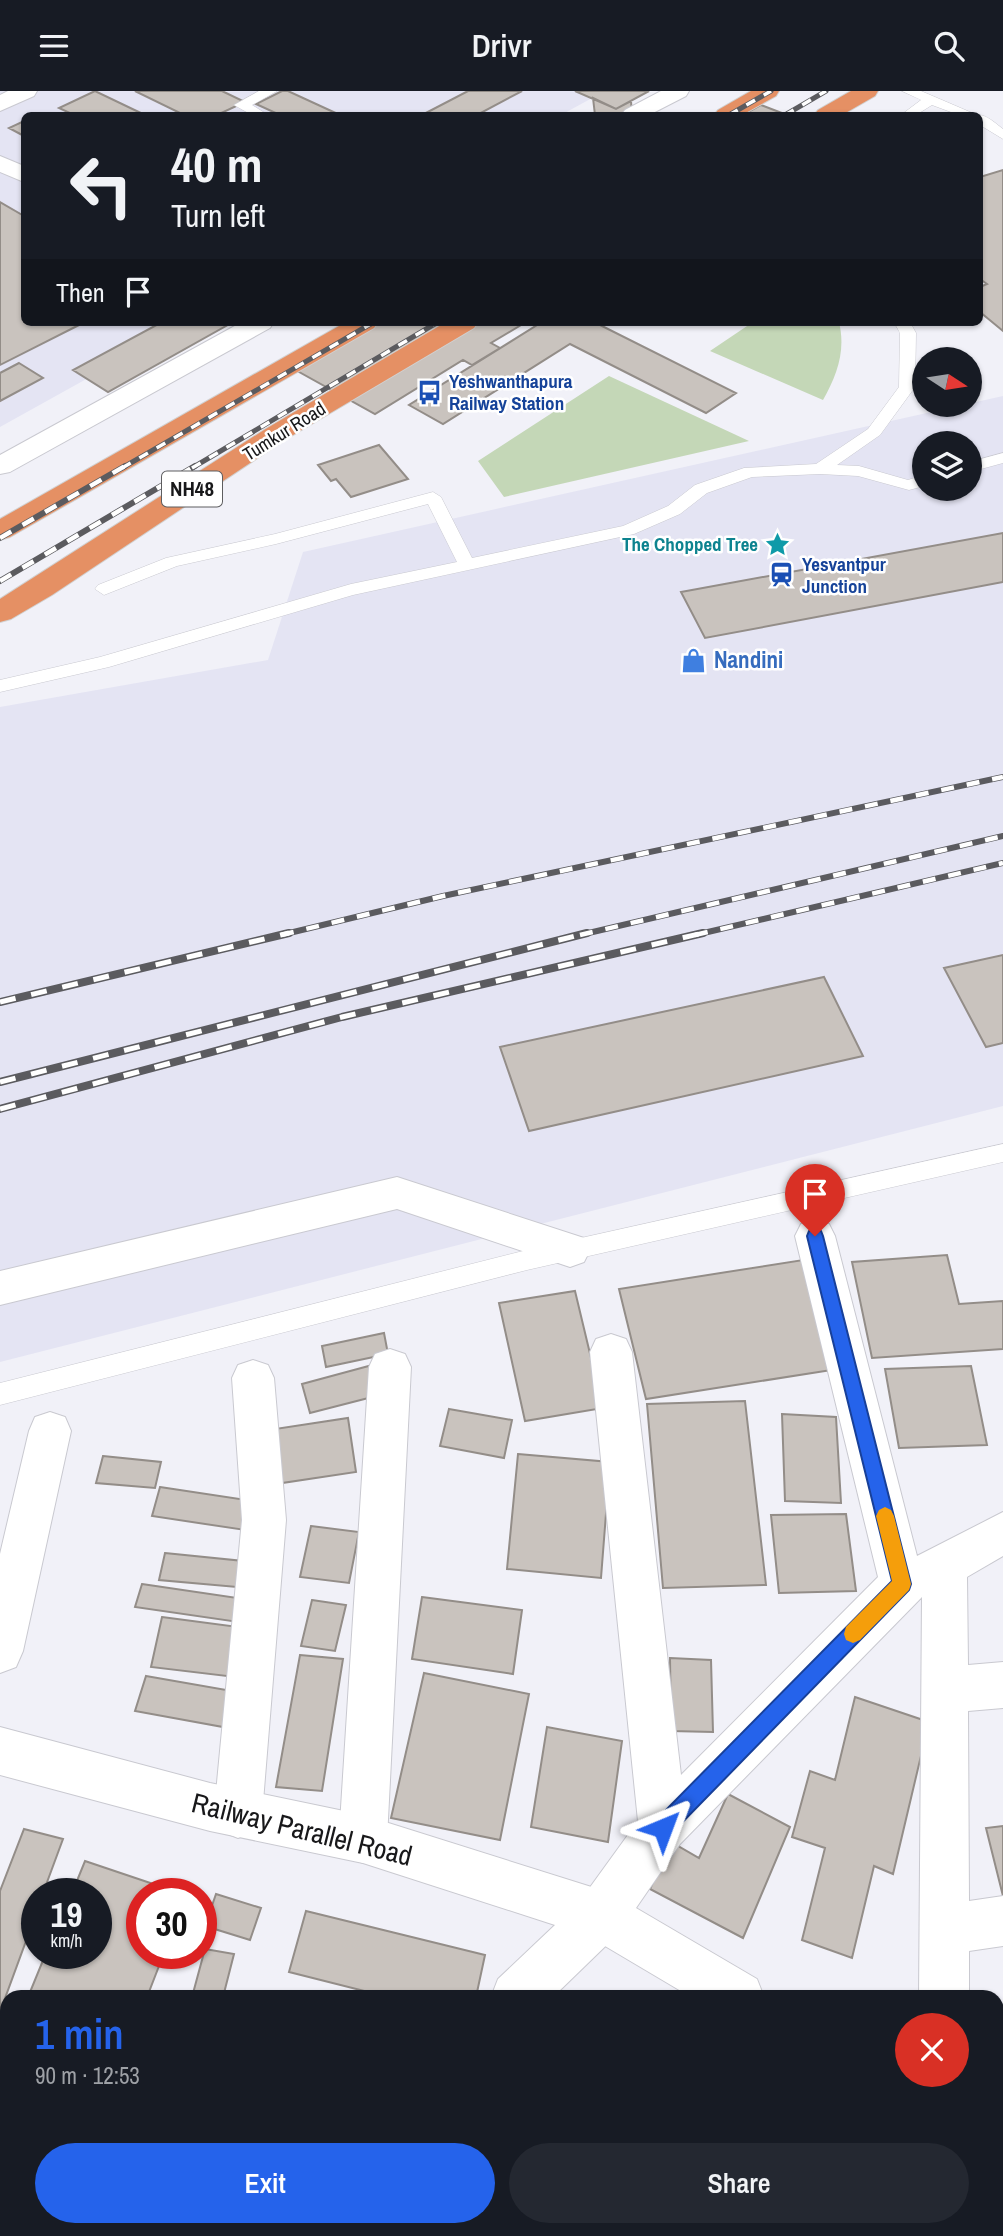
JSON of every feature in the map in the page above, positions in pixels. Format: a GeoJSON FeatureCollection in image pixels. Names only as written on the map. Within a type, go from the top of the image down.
{"type":"FeatureCollection","features":[{"type":"Feature","properties":{"kind":"highway"},"geometry":{"type":"LineString","coordinates":[[731,112],[768,91]]}},
{"type":"Feature","properties":{"kind":"highway"},"geometry":{"type":"LineString","coordinates":[[831,112],[867,91]]}},
{"type":"Feature","properties":{"kind":"highway","name":"NH48"},"geometry":{"type":"LineString","coordinates":[[0,531],[358,326]]}},
{"type":"Feature","properties":{"kind":"highway","name":"Tumkur Road"},"geometry":{"type":"LineString","coordinates":[[0,611],[49,585],[162,507],[385,367],[458,326]]}},
{"type":"Feature","properties":{"kind":"street"},"geometry":{"type":"LineString","coordinates":[[0,104],[26,91]]}},
{"type":"Feature","properties":{"kind":"street"},"geometry":{"type":"LineString","coordinates":[[639,112],[678,91]]}},
{"type":"Feature","properties":{"kind":"street"},"geometry":{"type":"LineString","coordinates":[[0,163],[21,174]]}},
{"type":"Feature","properties":{"kind":"street"},"geometry":{"type":"LineString","coordinates":[[0,467],[254,326]]}},
{"type":"Feature","properties":{"kind":"street"},"geometry":{"type":"LineString","coordinates":[[0,1288],[397,1193],[570,1250]]}},
{"type":"Feature","properties":{"kind":"street"},"geometry":{"type":"LineString","coordinates":[[815,1236],[902,1584]]}},
{"type":"Feature","properties":{"kind":"street"},"geometry":{"type":"LineString","coordinates":[[611,1352],[663,1828]]}},
{"type":"Feature","properties":{"kind":"street"},"geometry":{"type":"LineString","coordinates":[[363,1839],[390,1367]]}},
{"type":"Feature","properties":{"kind":"street"},"geometry":{"type":"LineString","coordinates":[[238,1814],[264,1520],[253,1378]]}},
{"type":"Feature","properties":{"kind":"street"},"geometry":{"type":"LineString","coordinates":[[0,1651],[50,1431]]}},
{"type":"Feature","properties":{"kind":"street"},"geometry":{"type":"LineString","coordinates":[[523,1990],[601,1915],[663,1828],[902,1584],[945,1566],[1003,1533]]}},
{"type":"Feature","properties":{"kind":"street"},"geometry":{"type":"LineString","coordinates":[[944,1990],[945,1566]]}},
{"type":"Feature","properties":{"kind":"street"},"geometry":{"type":"LineString","coordinates":[[944,1690],[1003,1685]]}},
{"type":"Feature","properties":{"kind":"street","name":"Railway Parallel Road"},"geometry":{"type":"LineString","coordinates":[[0,1751],[238,1814],[363,1839],[601,1915],[727,1990]]}},
{"type":"Feature","properties":{"kind":"street"},"geometry":{"type":"LineString","coordinates":[[945,1930],[1003,1921]]}},
{"type":"Feature","properties":{"kind":"lane"},"geometry":{"type":"LineString","coordinates":[[256,112],[242,105],[270,91]]}},
{"type":"Feature","properties":{"kind":"lane"},"geometry":{"type":"LineString","coordinates":[[909,91],[962,112]]}},
{"type":"Feature","properties":{"kind":"lane"},"geometry":{"type":"LineString","coordinates":[[912,112],[931,100]]}},
{"type":"Feature","properties":{"kind":"lane"},"geometry":{"type":"LineString","coordinates":[[983,121],[1003,135]]}},
{"type":"Feature","properties":{"kind":"lane"},"geometry":{"type":"LineString","coordinates":[[820,469],[874,432],[907,387],[908,333],[904,326]]}},
{"type":"Feature","properties":{"kind":"lane"},"geometry":{"type":"LineString","coordinates":[[982,464],[1003,458]]}},
{"type":"Feature","properties":{"kind":"lane"},"geometry":{"type":"LineString","coordinates":[[0,686],[103,663],[351,590],[628,530],[674,510],[701,489],[750,472],[820,469],[859,471],[912,484]]}},
{"type":"Feature","properties":{"kind":"lane"},"geometry":{"type":"LineString","coordinates":[[104,589],[172,562],[276,539],[433,497],[467,565]]}},
{"type":"Feature","properties":{"kind":"lane"},"geometry":{"type":"LineString","coordinates":[[0,1394],[527,1260],[1003,1153]]}},
{"type":"Feature","properties":{"kind":"shaded area"},"geometry":{"type":"Polygon","coordinates":[[[0,91],[605,91],[566,112],[21,112],[21,326],[182,326],[0,427],[0,91]]]}},
{"type":"Feature","properties":{"kind":"shaded area"},"geometry":{"type":"Polygon","coordinates":[[[1003,396],[1003,1106],[0,1362],[0,707],[268,660],[303,552],[912,416],[982,417],[982,401],[1003,396]]]}},
{"type":"Feature","properties":{"kind":"green space"},"geometry":{"type":"Polygon","coordinates":[[[747,326],[840,326],[841,333],[839,363],[823,400],[710,351],[747,326]]]}},
{"type":"Feature","properties":{"kind":"green space"},"geometry":{"type":"Polygon","coordinates":[[[609,376],[749,441],[504,497],[478,461],[609,376]]]}},
{"type":"Feature","properties":{"kind":"building"},"geometry":{"type":"Polygon","coordinates":[[[95,91],[139,112],[68,112],[59,108],[95,91]]]}},
{"type":"Feature","properties":{"kind":"building"},"geometry":{"type":"Polygon","coordinates":[[[135,91],[222,91],[245,102],[223,112],[178,112],[135,91]]]}},
{"type":"Feature","properties":{"kind":"building"},"geometry":{"type":"Polygon","coordinates":[[[282,91],[288,91],[334,112],[273,112],[256,104],[282,91]]]}},
{"type":"Feature","properties":{"kind":"building"},"geometry":{"type":"Polygon","coordinates":[[[468,91],[522,91],[483,112],[428,112],[468,91]]]}},
{"type":"Feature","properties":{"kind":"building"},"geometry":{"type":"Polygon","coordinates":[[[575,91],[649,91],[616,109],[575,91]]]}},
{"type":"Feature","properties":{"kind":"building"},"geometry":{"type":"Polygon","coordinates":[[[593,98],[616,109],[631,101],[632,112],[595,112],[593,98]]]}},
{"type":"Feature","properties":{"kind":"building"},"geometry":{"type":"Polygon","coordinates":[[[761,105],[779,112],[748,112],[761,105]]]}},
{"type":"Feature","properties":{"kind":"building"},"geometry":{"type":"Polygon","coordinates":[[[21,122],[21,134],[9,128],[21,122]]]}},
{"type":"Feature","properties":{"kind":"building"},"geometry":{"type":"Polygon","coordinates":[[[1003,170],[1003,331],[983,314],[983,286],[987,284],[983,281],[983,176],[1003,170]]]}},
{"type":"Feature","properties":{"kind":"building"},"geometry":{"type":"Polygon","coordinates":[[[0,202],[21,214],[21,326],[77,326],[0,365],[0,202]]]}},
{"type":"Feature","properties":{"kind":"building"},"geometry":{"type":"Polygon","coordinates":[[[155,326],[226,326],[108,392],[73,370],[155,326]]]}},
{"type":"Feature","properties":{"kind":"building"},"geometry":{"type":"Polygon","coordinates":[[[363,326],[519,326],[491,343],[500,348],[472,365],[463,360],[375,414],[292,368],[363,326]]]}},
{"type":"Feature","properties":{"kind":"building"},"geometry":{"type":"Polygon","coordinates":[[[536,326],[602,326],[736,393],[706,413],[570,344],[443,424],[409,405],[536,326]]]}},
{"type":"Feature","properties":{"kind":"building"},"geometry":{"type":"Polygon","coordinates":[[[19,363],[43,378],[0,401],[0,373],[19,363]]]}},
{"type":"Feature","properties":{"kind":"building"},"geometry":{"type":"Polygon","coordinates":[[[379,445],[408,479],[351,497],[336,479],[331,481],[318,465],[379,445]]]}},
{"type":"Feature","properties":{"kind":"building"},"geometry":{"type":"Polygon","coordinates":[[[1003,533],[1003,582],[705,638],[681,592],[1003,533]]]}},
{"type":"Feature","properties":{"kind":"building"},"geometry":{"type":"Polygon","coordinates":[[[1003,955],[1003,1043],[986,1047],[944,968],[1003,955]]]}},
{"type":"Feature","properties":{"kind":"building"},"geometry":{"type":"Polygon","coordinates":[[[824,977],[863,1056],[529,1131],[500,1047],[824,977]]]}},
{"type":"Feature","properties":{"kind":"building"},"geometry":{"type":"Polygon","coordinates":[[[947,1255],[959,1304],[1003,1301],[1003,1349],[872,1358],[852,1262],[947,1255]]]}},
{"type":"Feature","properties":{"kind":"building"},"geometry":{"type":"Polygon","coordinates":[[[803,1260],[838,1369],[646,1399],[619,1289],[803,1260]]]}},
{"type":"Feature","properties":{"kind":"building"},"geometry":{"type":"Polygon","coordinates":[[[575,1291],[603,1408],[525,1421],[499,1303],[575,1291]]]}},
{"type":"Feature","properties":{"kind":"building"},"geometry":{"type":"Polygon","coordinates":[[[384,1333],[388,1354],[326,1367],[322,1346],[384,1333]]]}},
{"type":"Feature","properties":{"kind":"building"},"geometry":{"type":"Polygon","coordinates":[[[376,1364],[384,1394],[310,1413],[302,1384],[376,1364]]]}},
{"type":"Feature","properties":{"kind":"building"},"geometry":{"type":"Polygon","coordinates":[[[971,1366],[987,1445],[899,1448],[885,1369],[971,1366]]]}},
{"type":"Feature","properties":{"kind":"building"},"geometry":{"type":"Polygon","coordinates":[[[745,1401],[766,1585],[663,1588],[647,1404],[745,1401]]]}},
{"type":"Feature","properties":{"kind":"building"},"geometry":{"type":"Polygon","coordinates":[[[449,1409],[512,1420],[504,1458],[440,1446],[449,1409]]]}},
{"type":"Feature","properties":{"kind":"building"},"geometry":{"type":"Polygon","coordinates":[[[782,1414],[836,1417],[841,1503],[785,1501],[782,1414]]]}},
{"type":"Feature","properties":{"kind":"building"},"geometry":{"type":"Polygon","coordinates":[[[348,1418],[356,1472],[282,1483],[275,1429],[348,1418]]]}},
{"type":"Feature","properties":{"kind":"building"},"geometry":{"type":"Polygon","coordinates":[[[518,1454],[610,1462],[601,1578],[507,1569],[518,1454]]]}},
{"type":"Feature","properties":{"kind":"building"},"geometry":{"type":"Polygon","coordinates":[[[103,1456],[161,1462],[155,1488],[96,1483],[103,1456]]]}},
{"type":"Feature","properties":{"kind":"building"},"geometry":{"type":"Polygon","coordinates":[[[160,1487],[253,1501],[245,1530],[152,1516],[160,1487]]]}},
{"type":"Feature","properties":{"kind":"building"},"geometry":{"type":"Polygon","coordinates":[[[846,1514],[856,1591],[779,1593],[771,1515],[846,1514]]]}},
{"type":"Feature","properties":{"kind":"building"},"geometry":{"type":"Polygon","coordinates":[[[311,1526],[359,1532],[349,1583],[300,1577],[311,1526]]]}},
{"type":"Feature","properties":{"kind":"building"},"geometry":{"type":"Polygon","coordinates":[[[165,1553],[253,1562],[248,1588],[159,1580],[165,1553]]]}},
{"type":"Feature","properties":{"kind":"building"},"geometry":{"type":"Polygon","coordinates":[[[142,1584],[251,1600],[245,1623],[135,1607],[142,1584]]]}},
{"type":"Feature","properties":{"kind":"building"},"geometry":{"type":"Polygon","coordinates":[[[422,1597],[522,1610],[513,1674],[412,1659],[422,1597]]]}},
{"type":"Feature","properties":{"kind":"building"},"geometry":{"type":"Polygon","coordinates":[[[312,1600],[346,1605],[335,1651],[301,1646],[312,1600]]]}},
{"type":"Feature","properties":{"kind":"building"},"geometry":{"type":"Polygon","coordinates":[[[162,1617],[246,1628],[235,1677],[151,1667],[162,1617]]]}},
{"type":"Feature","properties":{"kind":"building"},"geometry":{"type":"Polygon","coordinates":[[[300,1655],[343,1659],[322,1791],[276,1787],[300,1655]]]}},
{"type":"Feature","properties":{"kind":"building"},"geometry":{"type":"Polygon","coordinates":[[[670,1658],[711,1660],[713,1732],[671,1731],[670,1658]]]}},
{"type":"Feature","properties":{"kind":"building"},"geometry":{"type":"Polygon","coordinates":[[[424,1673],[529,1694],[500,1840],[391,1818],[424,1673]]]}},
{"type":"Feature","properties":{"kind":"building"},"geometry":{"type":"Polygon","coordinates":[[[146,1676],[232,1691],[223,1727],[135,1711],[146,1676]]]}},
{"type":"Feature","properties":{"kind":"building"},"geometry":{"type":"Polygon","coordinates":[[[855,1697],[929,1722],[893,1874],[874,1866],[852,1958],[802,1940],[825,1848],[792,1837],[810,1771],[835,1780],[855,1697]]]}},
{"type":"Feature","properties":{"kind":"building"},"geometry":{"type":"Polygon","coordinates":[[[547,1727],[622,1741],[608,1842],[531,1827],[547,1727]]]}},
{"type":"Feature","properties":{"kind":"building"},"geometry":{"type":"Polygon","coordinates":[[[728,1794],[790,1827],[743,1938],[650,1889],[671,1842],[699,1858],[728,1794]]]}},
{"type":"Feature","properties":{"kind":"building"},"geometry":{"type":"Polygon","coordinates":[[[1003,1826],[1003,1896],[986,1828],[1003,1826]]]}},
{"type":"Feature","properties":{"kind":"building"},"geometry":{"type":"Polygon","coordinates":[[[24,1829],[63,1839],[49,1878],[21,1878],[21,1955],[8,1990],[0,1990],[0,1891],[24,1829]]]}},
{"type":"Feature","properties":{"kind":"building"},"geometry":{"type":"Polygon","coordinates":[[[85,1861],[135,1878],[126,1878],[126,1969],[158,1969],[150,1990],[31,1990],[39,1969],[112,1969],[112,1878],[78,1878],[85,1861]]]}},
{"type":"Feature","properties":{"kind":"building"},"geometry":{"type":"Polygon","coordinates":[[[217,1894],[261,1908],[250,1940],[217,1930],[217,1894]]]}},
{"type":"Feature","properties":{"kind":"building"},"geometry":{"type":"Polygon","coordinates":[[[306,1911],[485,1955],[478,1990],[360,1990],[289,1972],[306,1911]]]}},
{"type":"Feature","properties":{"kind":"building"},"geometry":{"type":"Polygon","coordinates":[[[217,1951],[234,1954],[225,1990],[194,1990],[200,1969],[217,1969],[217,1951]]]}},
{"type":"Feature","properties":{"kind":"railway"},"geometry":{"type":"LineString","coordinates":[[734,112],[771,91]]}},
{"type":"Feature","properties":{"kind":"railway"},"geometry":{"type":"LineString","coordinates":[[790,112],[826,91]]}},
{"type":"Feature","properties":{"kind":"railway"},"geometry":{"type":"LineString","coordinates":[[122,468],[367,326]]}},
{"type":"Feature","properties":{"kind":"railway"},"geometry":{"type":"LineString","coordinates":[[192,468],[431,326]]}},
{"type":"Feature","properties":{"kind":"railway"},"geometry":{"type":"LineString","coordinates":[[0,538],[125,466]]}},
{"type":"Feature","properties":{"kind":"railway"},"geometry":{"type":"LineString","coordinates":[[0,581],[195,466]]}},
{"type":"Feature","properties":{"kind":"railway"},"geometry":{"type":"LineString","coordinates":[[281,935],[443,896],[1003,777]]}},
{"type":"Feature","properties":{"kind":"railway"},"geometry":{"type":"LineString","coordinates":[[580,935],[1003,836]]}},
{"type":"Feature","properties":{"kind":"railway"},"geometry":{"type":"LineString","coordinates":[[695,935],[1003,863]]}},
{"type":"Feature","properties":{"kind":"railway"},"geometry":{"type":"LineString","coordinates":[[0,1002],[289,933]]}},
{"type":"Feature","properties":{"kind":"railway"},"geometry":{"type":"LineString","coordinates":[[0,1082],[587,933]]}},
{"type":"Feature","properties":{"kind":"railway"},"geometry":{"type":"LineString","coordinates":[[0,1109],[342,1017],[703,933]]}},
{"type":"Feature","properties":{"kind":"slow traffic"},"geometry":{"type":"LineString","coordinates":[[853,1634],[902,1584],[885,1516]]}},
{"type":"Feature","properties":{"kind":"place","name":"Yeshwanthapura Railway Station"},"geometry":{"type":"Point","coordinates":[429,392]}},
{"type":"Feature","properties":{"kind":"place","name":"The Chopped Tree"},"geometry":{"type":"Point","coordinates":[778,544]}},
{"type":"Feature","properties":{"kind":"place","name":"Yesvantpur Junction"},"geometry":{"type":"Point","coordinates":[782,575]}},
{"type":"Feature","properties":{"kind":"place","name":"Nandini"},"geometry":{"type":"Point","coordinates":[694,660]}},
{"type":"Feature","properties":{"kind":"route"},"geometry":{"type":"LineString","coordinates":[[663,1828],[902,1584],[815,1236]]}}]}
